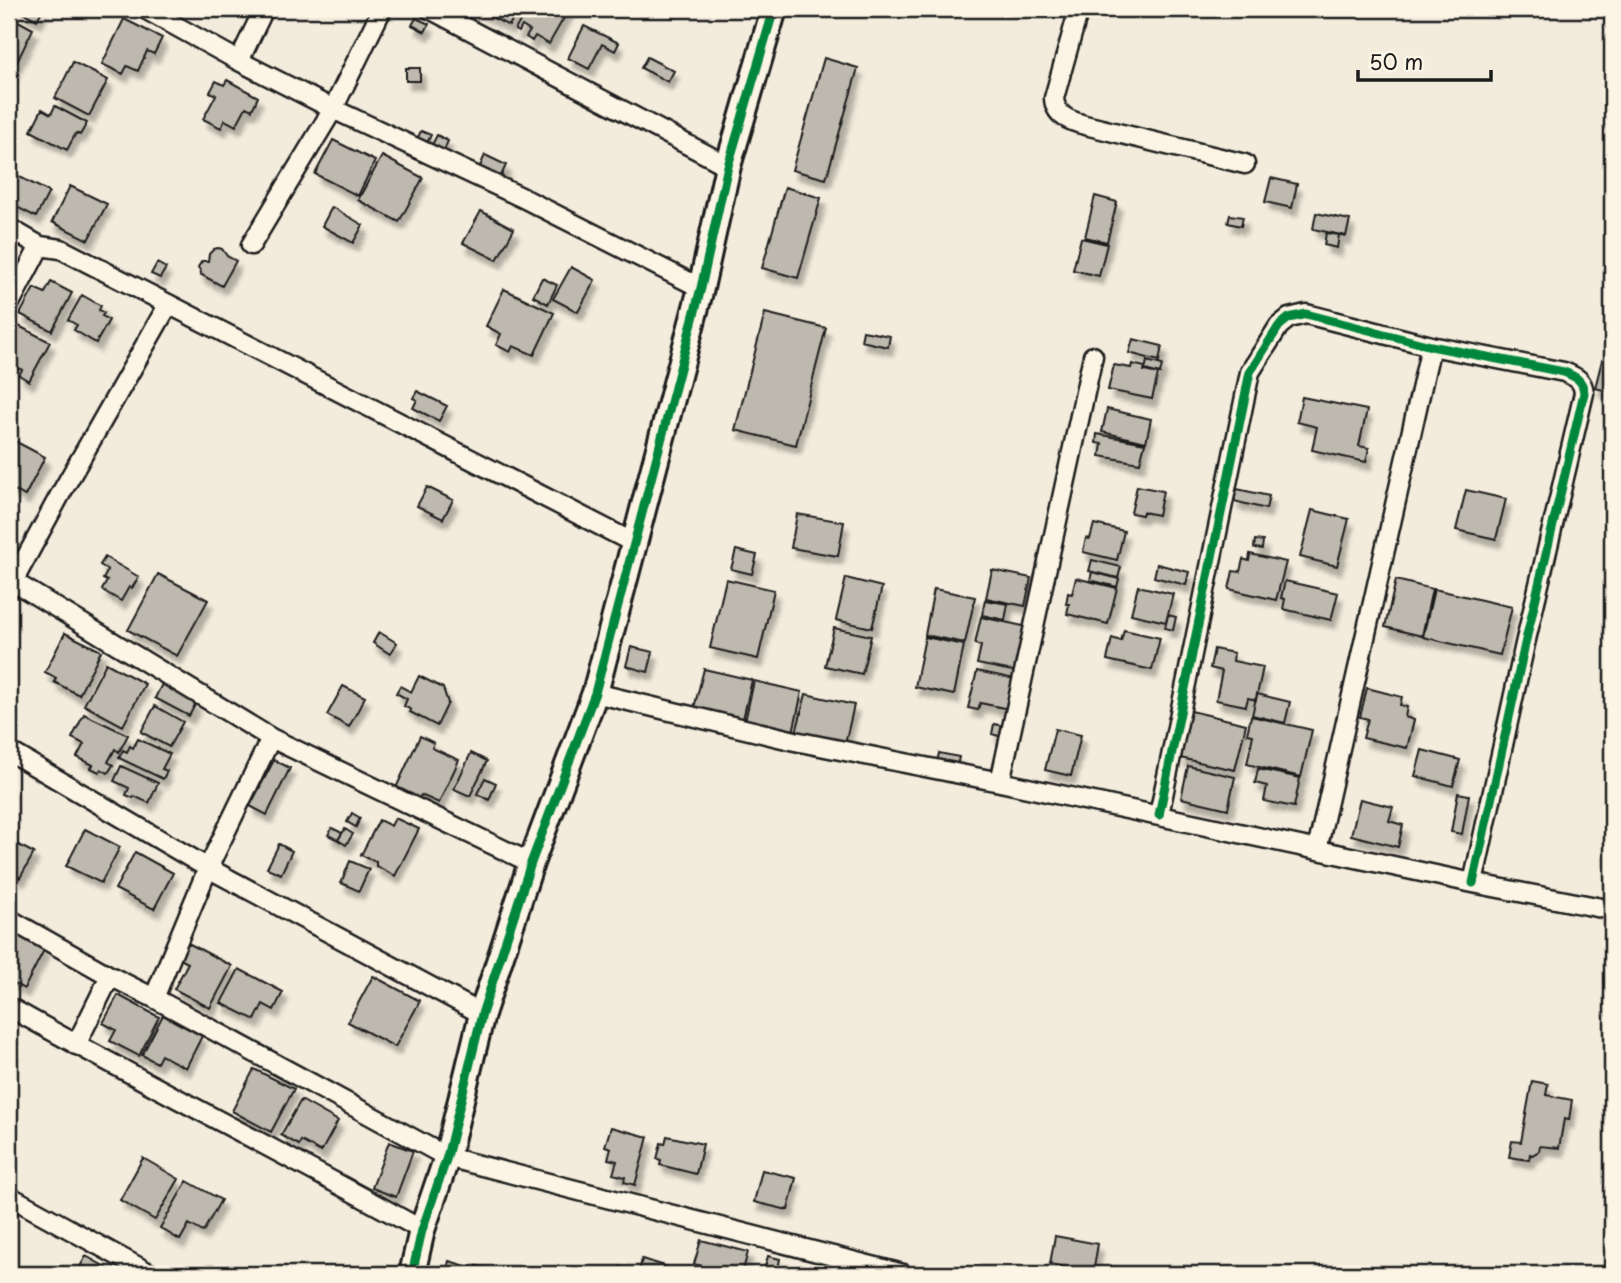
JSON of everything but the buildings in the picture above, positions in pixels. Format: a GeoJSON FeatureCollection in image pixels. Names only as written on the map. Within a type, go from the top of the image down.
{"type":"FeatureCollection","features":[{"type":"Feature","properties":{"kind":"street"},"geometry":{"type":"LineString","coordinates":[[145,9],[333,109],[521,197],[701,288]]}},
{"type":"Feature","properties":{"kind":"street"},"geometry":{"type":"LineString","coordinates":[[239,61],[264,9]]}},
{"type":"Feature","properties":{"kind":"street"},"geometry":{"type":"LineString","coordinates":[[251,245],[333,109],[382,9]]}},
{"type":"Feature","properties":{"kind":"street"},"geometry":{"type":"LineString","coordinates":[[430,9],[728,166]]}},
{"type":"Feature","properties":{"kind":"street"},"geometry":{"type":"LineString","coordinates":[[412,1274],[422,1230],[447,1157],[482,1014],[531,863],[594,693],[701,288],[728,166],[774,9]]}},
{"type":"Feature","properties":{"kind":"street"},"geometry":{"type":"LineString","coordinates":[[1079,9],[1054,98],[1055,107],[1060,114],[1070,121],[1245,164]]}},
{"type":"Feature","properties":{"kind":"street"},"geometry":{"type":"LineString","coordinates":[[9,228],[40,246],[61,249],[634,543]]}},
{"type":"Feature","properties":{"kind":"street"},"geometry":{"type":"LineString","coordinates":[[9,305],[40,246]]}},
{"type":"Feature","properties":{"kind":"street"},"geometry":{"type":"LineString","coordinates":[[168,305],[10,583],[271,738],[531,863]]}},
{"type":"Feature","properties":{"kind":"street"},"geometry":{"type":"LineString","coordinates":[[1159,815],[1250,372],[1279,326],[1289,317],[1306,314],[1431,346],[1564,372],[1581,381],[1583,386],[1584,393],[1528,630],[1473,883]]}},
{"type":"Feature","properties":{"kind":"street"},"geometry":{"type":"LineString","coordinates":[[1318,850],[1431,346]]}},
{"type":"Feature","properties":{"kind":"street"},"geometry":{"type":"LineString","coordinates":[[1000,782],[1093,356]]}},
{"type":"Feature","properties":{"kind":"street"},"geometry":{"type":"LineString","coordinates":[[594,693],[795,741],[1612,910]]}},
{"type":"Feature","properties":{"kind":"street"},"geometry":{"type":"LineString","coordinates":[[154,998],[208,868],[271,738]]}},
{"type":"Feature","properties":{"kind":"street"},"geometry":{"type":"LineString","coordinates":[[9,751],[208,868],[482,1014]]}},
{"type":"Feature","properties":{"kind":"street"},"geometry":{"type":"LineString","coordinates":[[9,919],[447,1157],[903,1274]]}},
{"type":"Feature","properties":{"kind":"street"},"geometry":{"type":"LineString","coordinates":[[76,1045],[110,976]]}},
{"type":"Feature","properties":{"kind":"street"},"geometry":{"type":"LineString","coordinates":[[9,1007],[422,1230]]}},
{"type":"Feature","properties":{"kind":"street"},"geometry":{"type":"LineString","coordinates":[[9,1196],[124,1268],[151,1274]]}},
{"type":"Feature","properties":{"kind":"cycle path"},"geometry":{"type":"LineString","coordinates":[[412,1274],[422,1230],[447,1157],[482,1014],[531,863],[595,693],[701,288],[728,166],[774,9]]}},
{"type":"Feature","properties":{"kind":"cycle path"},"geometry":{"type":"LineString","coordinates":[[1159,815],[1250,372],[1279,326],[1289,318],[1306,314],[1431,346],[1564,372],[1582,385],[1584,393],[1473,883]]}}]}
